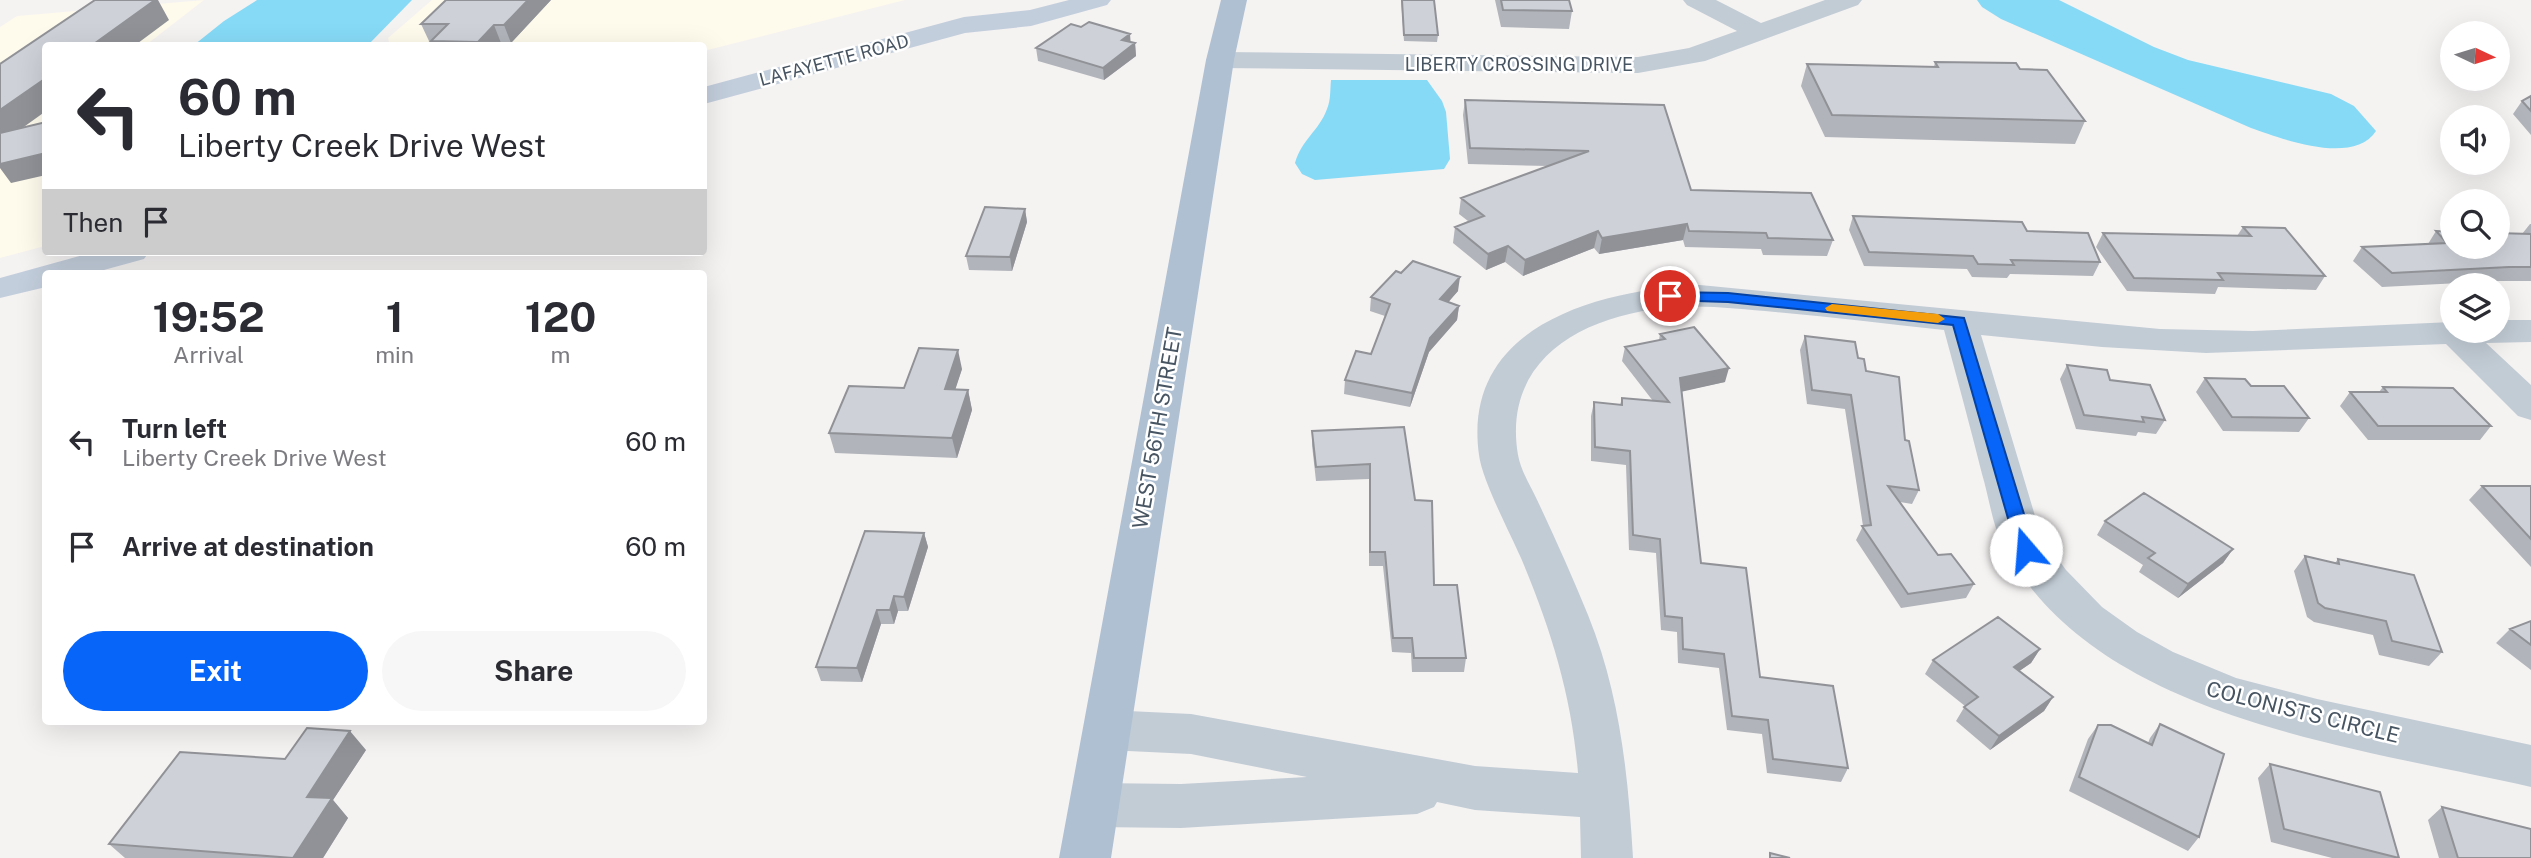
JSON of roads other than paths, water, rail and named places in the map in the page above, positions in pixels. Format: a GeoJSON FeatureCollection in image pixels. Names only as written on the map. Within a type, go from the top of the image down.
{"type":"FeatureCollection","features":[{"type":"Feature","properties":{"kind":"main road","name":"LAFAYETTE ROAD"},"geometry":{"type":"LineString","coordinates":[[964,25],[1012,0]]}},
{"type":"Feature","properties":{"kind":"main road","name":"LAFAYETTE ROAD"},"geometry":{"type":"LineString","coordinates":[[707,95],[964,25],[1031,18],[1098,0]]}},
{"type":"Feature","properties":{"kind":"main road","name":"WEST 56TH STREET"},"geometry":{"type":"LineString","coordinates":[[1085,858],[1220,60],[1234,0]]}},
{"type":"Feature","properties":{"kind":"main road"},"geometry":{"type":"LineString","coordinates":[[66,270],[117,256]]}},
{"type":"Feature","properties":{"kind":"main road"},"geometry":{"type":"LineString","coordinates":[[0,288],[42,277]]}},
{"type":"Feature","properties":{"kind":"street"},"geometry":{"type":"LineString","coordinates":[[1696,0],[1761,33]]}},
{"type":"Feature","properties":{"kind":"street","name":"LIBERTY CROSSING DRIVE"},"geometry":{"type":"LineString","coordinates":[[1220,60],[1615,67],[1684,58],[1849,0]]}},
{"type":"Feature","properties":{"kind":"street"},"geometry":{"type":"LineString","coordinates":[[1607,858],[1600,741],[1580,653],[1498,453],[1498,406],[1516,365],[1552,332],[1573,320],[1626,302],[1670,296],[1728,298],[2108,336],[2204,342],[2281,342],[2440,334]]}},
{"type":"Feature","properties":{"kind":"street","name":"COLONISTS CIRCLE"},"geometry":{"type":"LineString","coordinates":[[1959,321],[2020,536],[2035,564],[2090,623],[2151,663],[2220,694],[2268,708],[2531,766]]}},
{"type":"Feature","properties":{"kind":"street"},"geometry":{"type":"LineString","coordinates":[[2510,332],[2531,331]]}},
{"type":"Feature","properties":{"kind":"street"},"geometry":{"type":"LineString","coordinates":[[2465,343],[2531,408]]}},
{"type":"Feature","properties":{"kind":"street"},"geometry":{"type":"LineString","coordinates":[[1107,730],[1191,734],[1475,788],[1605,797]]}},
{"type":"Feature","properties":{"kind":"street"},"geometry":{"type":"LineString","coordinates":[[1094,805],[1181,806],[1475,788]]}},
{"type":"Feature","properties":{"kind":"water"},"geometry":{"type":"Polygon","coordinates":[[[257,0],[412,0],[371,42],[198,42],[257,0]]]}},
{"type":"Feature","properties":{"kind":"water"},"geometry":{"type":"Polygon","coordinates":[[[1977,0],[2059,0],[2154,47],[2188,60],[2331,94],[2354,106],[2376,131],[2365,141],[2351,147],[2316,147],[2280,138],[2251,128],[2001,19],[1982,7],[1977,0]]]}},
{"type":"Feature","properties":{"kind":"water"},"geometry":{"type":"Polygon","coordinates":[[[1331,80],[1427,80],[1442,101],[1446,112],[1450,159],[1444,169],[1315,180],[1302,174],[1295,163],[1327,109],[1331,80]]]}}]}
